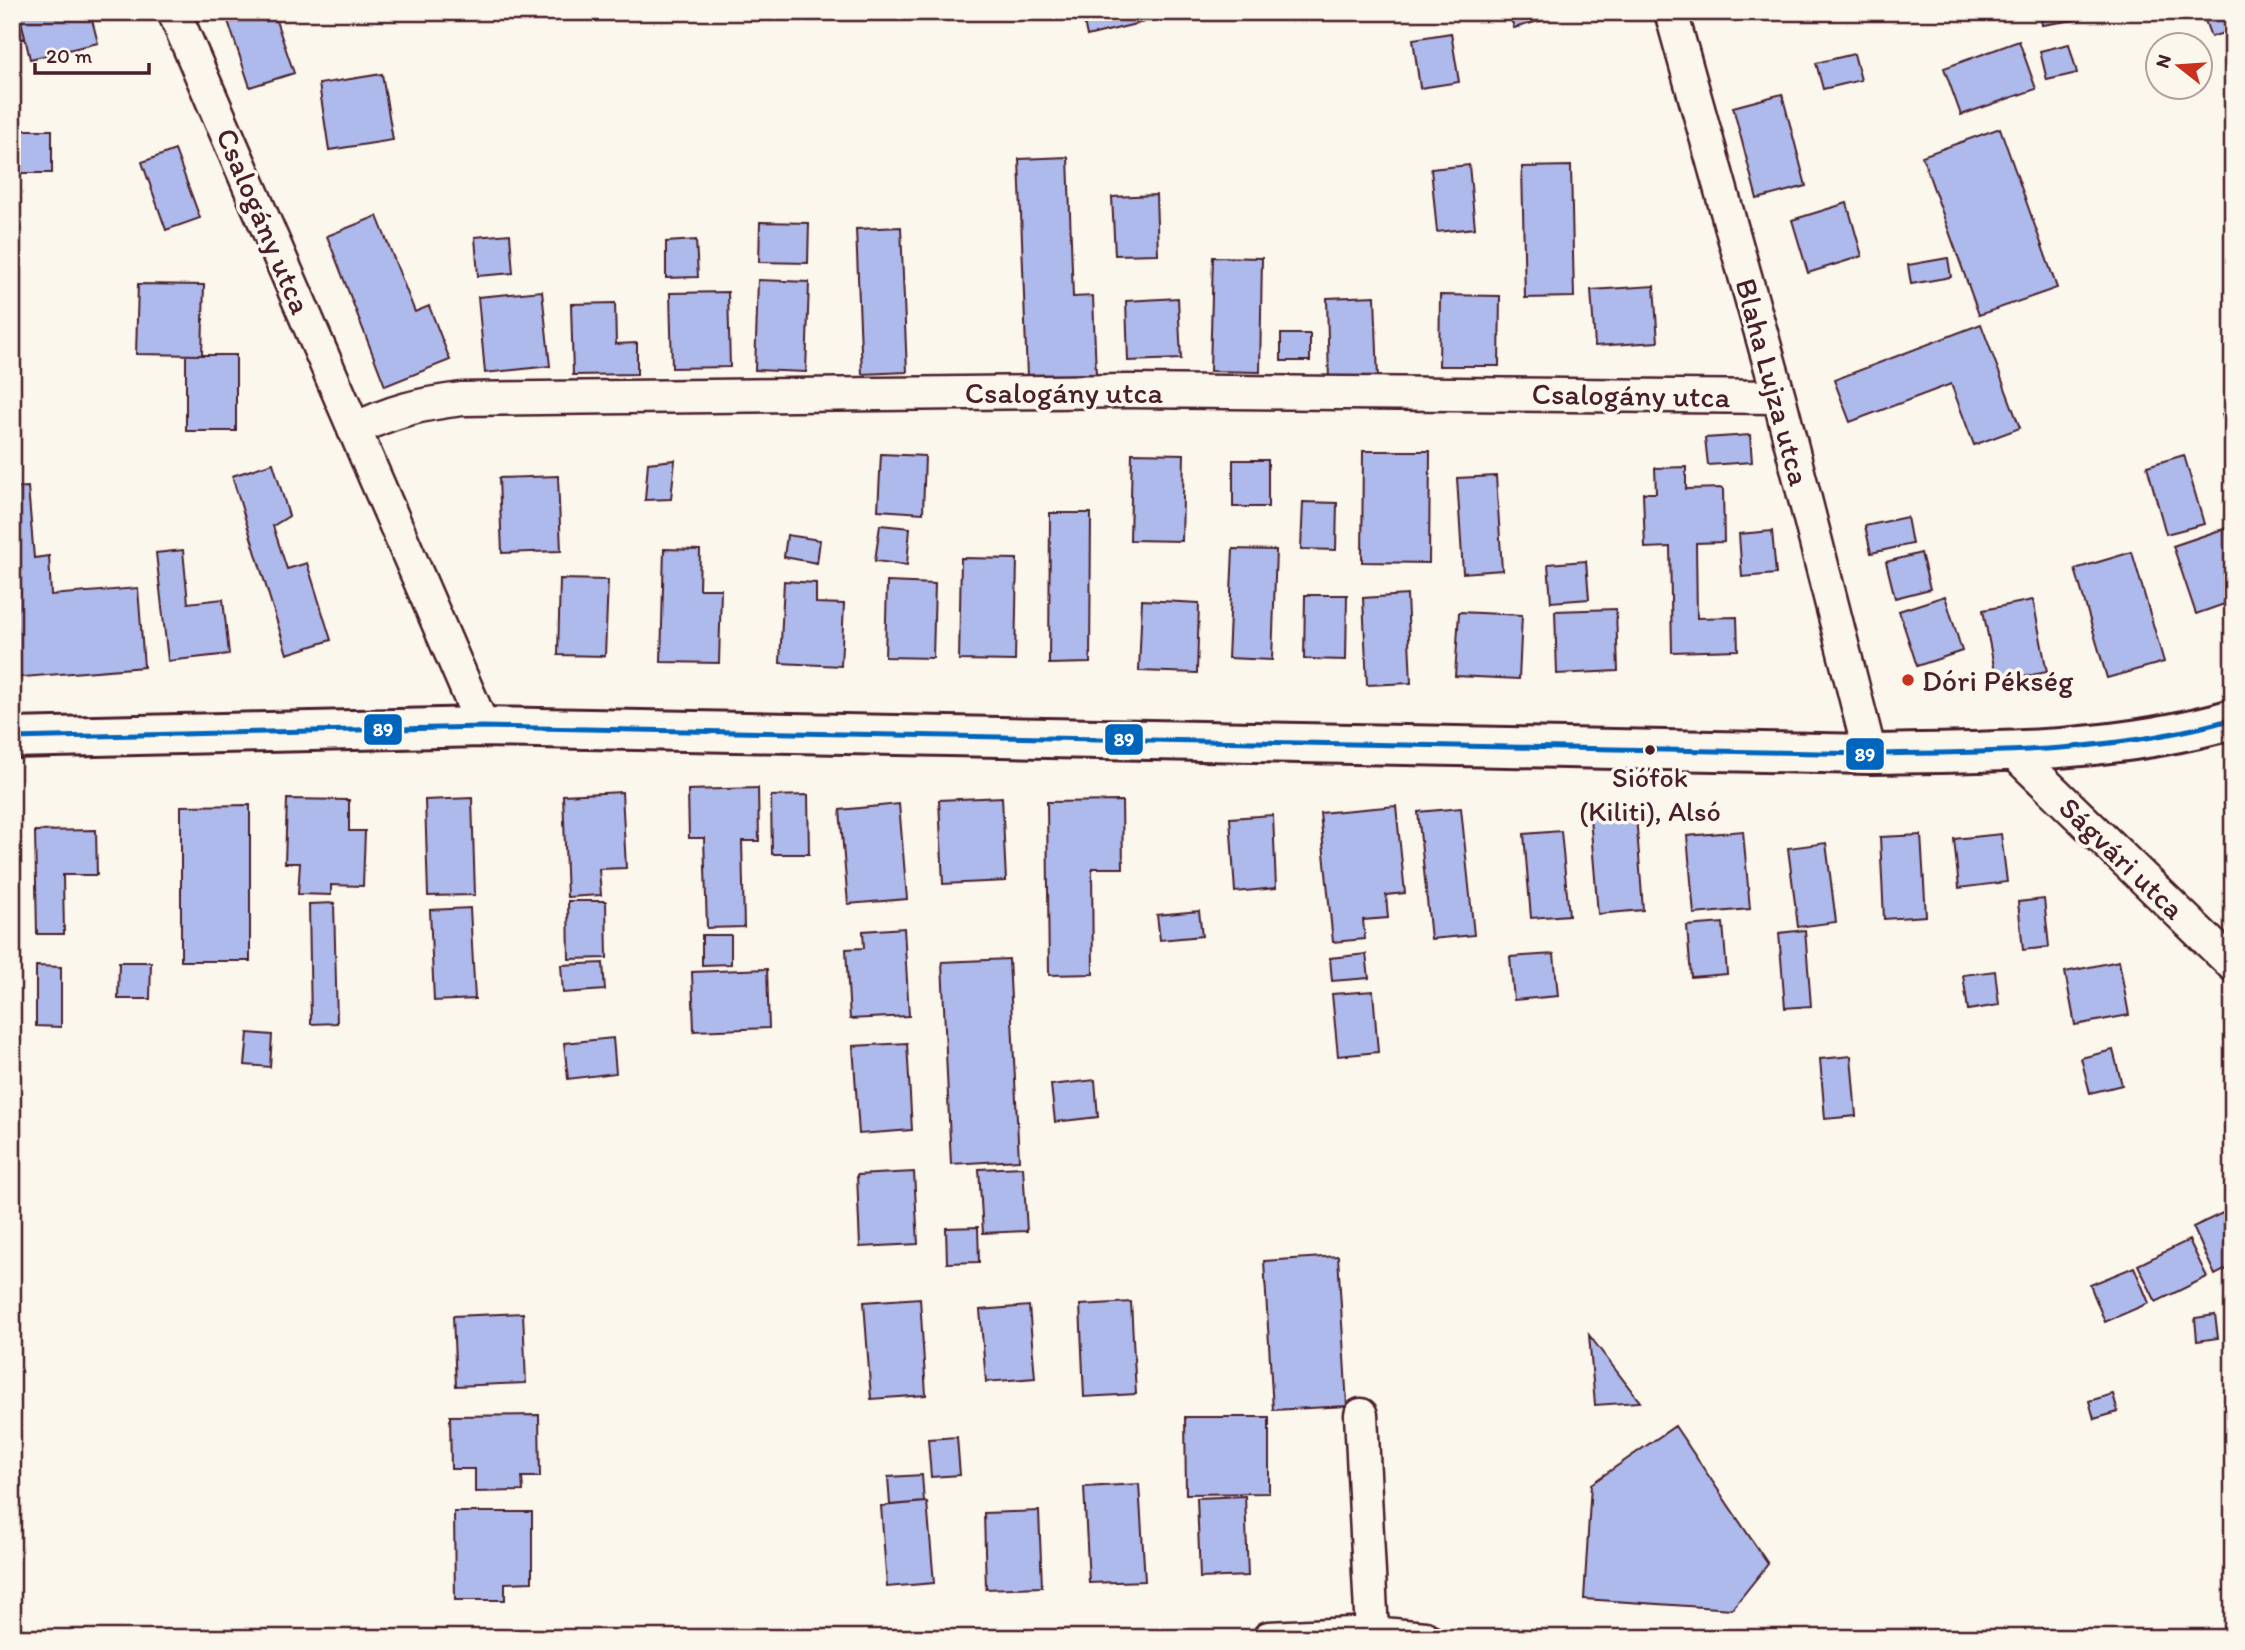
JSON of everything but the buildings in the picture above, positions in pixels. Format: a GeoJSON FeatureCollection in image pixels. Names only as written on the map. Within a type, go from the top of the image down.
{"type":"FeatureCollection","features":[{"type":"Feature","properties":{"kind":"main road"},"geometry":{"type":"LineString","coordinates":[[12,738],[483,727],[1870,754],[2012,751],[2124,741],[2233,719]]}},
{"type":"Feature","properties":{"kind":"street","name":"Csalogány utca"},"geometry":{"type":"LineString","coordinates":[[174,12],[483,727]]}},
{"type":"Feature","properties":{"kind":"street","name":"Blaha Lujza utca"},"geometry":{"type":"LineString","coordinates":[[1671,12],[1779,397],[1870,754]]}},
{"type":"Feature","properties":{"kind":"street","name":"Csalogány utca"},"geometry":{"type":"LineString","coordinates":[[354,430],[381,416],[419,404],[461,399],[1129,391],[1779,397]]}},
{"type":"Feature","properties":{"kind":"street","name":"Ságvári utca"},"geometry":{"type":"LineString","coordinates":[[2012,751],[2233,965]]}},
{"type":"Feature","properties":{"kind":"street"},"geometry":{"type":"LineString","coordinates":[[1361,1415],[1372,1633]]}},
{"type":"Feature","properties":{"kind":"street"},"geometry":{"type":"LineString","coordinates":[[1269,1638],[1372,1633],[1425,1638]]}},
{"type":"Feature","properties":{"kind":"transit line","name":"89"},"geometry":{"type":"LineString","coordinates":[[12,738],[483,727],[1870,754],[2007,751],[2098,744],[2144,739],[2233,719]]}},
{"type":"Feature","properties":{"kind":"place","name":"Dóri Pékség"},"geometry":{"type":"Point","coordinates":[1908,680]}},
{"type":"Feature","properties":{"kind":"place","name":"Siófok (Kiliti), Alsó"},"geometry":{"type":"Point","coordinates":[1650,750]}}]}
